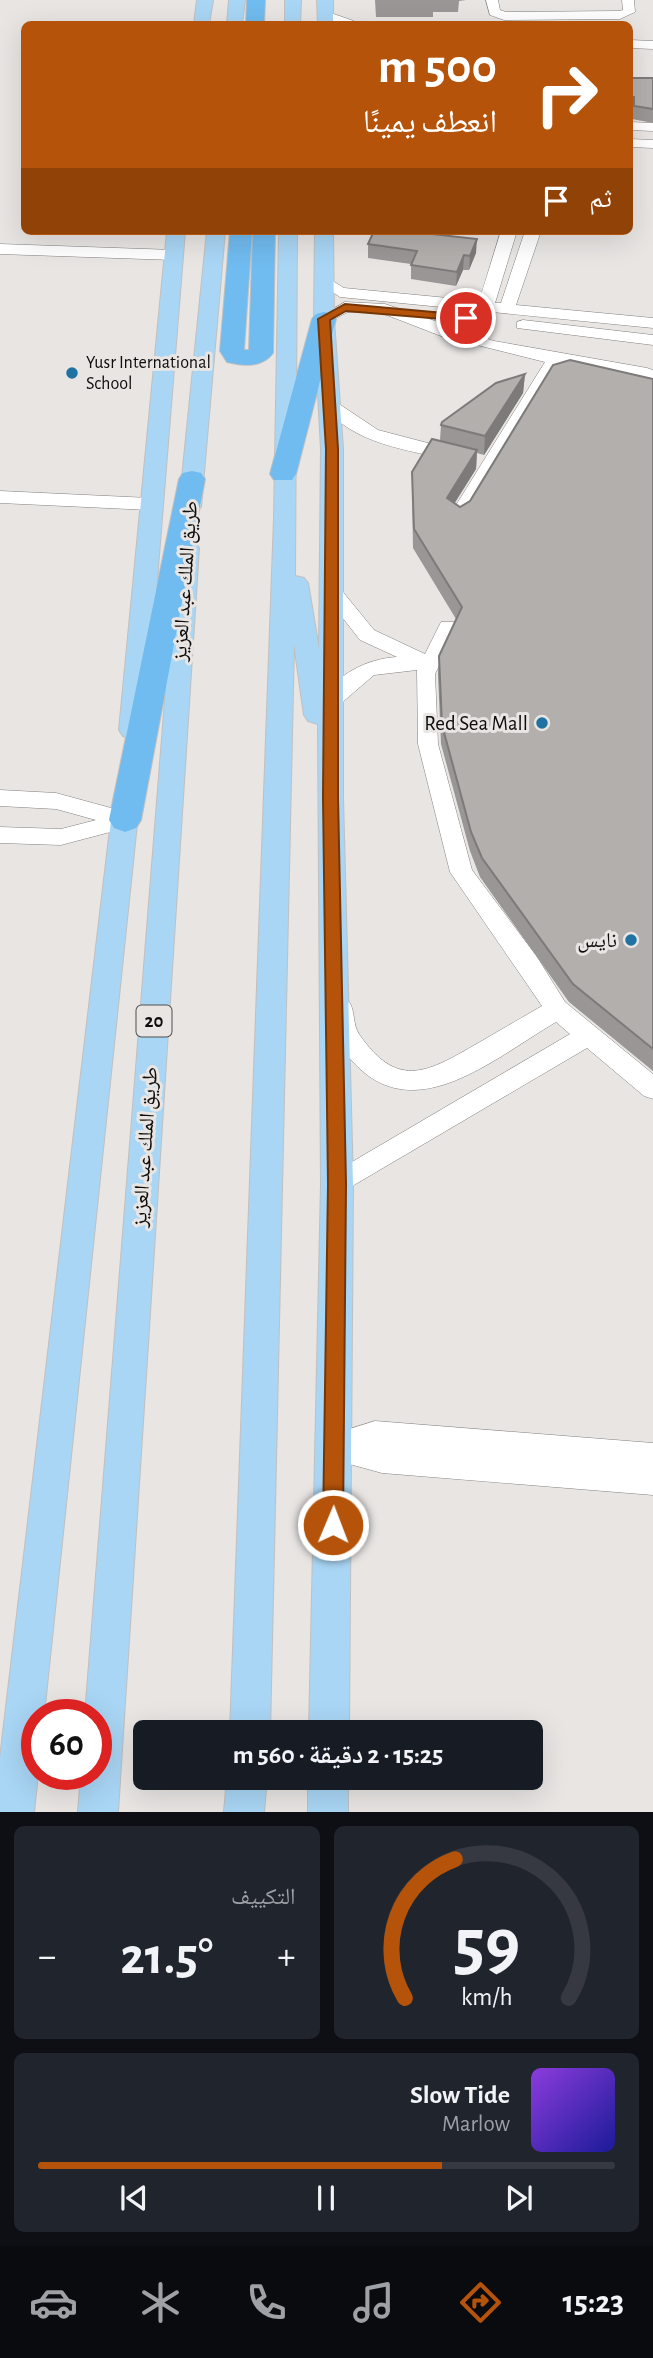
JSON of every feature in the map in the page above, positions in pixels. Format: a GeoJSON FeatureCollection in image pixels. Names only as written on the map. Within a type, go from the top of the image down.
{"type":"FeatureCollection","features":[{"type":"Feature","properties":{"kind":"highway"},"geometry":{"type":"LineString","coordinates":[[255,21],[256,0]]}},
{"type":"Feature","properties":{"kind":"highway"},"geometry":{"type":"LineString","coordinates":[[241,235],[233,351],[236,357],[245,360],[261,353],[264,235]]}},
{"type":"Feature","properties":{"kind":"highway"},"geometry":{"type":"LineString","coordinates":[[283,474],[324,319]]}},
{"type":"Feature","properties":{"kind":"highway"},"geometry":{"type":"LineString","coordinates":[[125,820],[192,479]]}},
{"type":"Feature","properties":{"kind":"main road"},"geometry":{"type":"LineString","coordinates":[[202,21],[205,0]]}},
{"type":"Feature","properties":{"kind":"main road"},"geometry":{"type":"LineString","coordinates":[[235,21],[237,0]]}},
{"type":"Feature","properties":{"kind":"main road"},"geometry":{"type":"LineString","coordinates":[[293,0],[293,21]]}},
{"type":"Feature","properties":{"kind":"main road","name":"طريق الملك عبد العزيز"},"geometry":{"type":"LineString","coordinates":[[98,1812],[192,479],[216,235]]}},
{"type":"Feature","properties":{"kind":"main road"},"geometry":{"type":"LineString","coordinates":[[250,1720],[285,518],[283,474],[289,235]]}},
{"type":"Feature","properties":{"kind":"main road"},"geometry":{"type":"LineString","coordinates":[[324,235],[324,319],[332,449],[330,797],[337,1184],[329,1720]]}},
{"type":"Feature","properties":{"kind":"main road"},"geometry":{"type":"LineString","coordinates":[[14,1812],[125,820],[150,504],[175,243]]}},
{"type":"Feature","properties":{"kind":"main road"},"geometry":{"type":"LineString","coordinates":[[285,518],[330,797]]}},
{"type":"Feature","properties":{"kind":"main road"},"geometry":{"type":"LineString","coordinates":[[244,1812],[246,1790]]}},
{"type":"Feature","properties":{"kind":"main road"},"geometry":{"type":"LineString","coordinates":[[328,1790],[328,1812]]}},
{"type":"Feature","properties":{"kind":"street"},"geometry":{"type":"LineString","coordinates":[[492,0],[494,12],[504,16],[620,15],[629,12],[628,0]]}},
{"type":"Feature","properties":{"kind":"street"},"geometry":{"type":"LineString","coordinates":[[325,13],[343,21]]}},
{"type":"Feature","properties":{"kind":"street"},"geometry":{"type":"LineString","coordinates":[[633,35],[653,36]]}},
{"type":"Feature","properties":{"kind":"street"},"geometry":{"type":"LineString","coordinates":[[633,44],[653,45]]}},
{"type":"Feature","properties":{"kind":"street"},"geometry":{"type":"LineString","coordinates":[[633,126],[653,127]]}},
{"type":"Feature","properties":{"kind":"street"},"geometry":{"type":"LineString","coordinates":[[633,143],[653,144]]}},
{"type":"Feature","properties":{"kind":"street"},"geometry":{"type":"LineString","coordinates":[[486,305],[508,235]]}},
{"type":"Feature","properties":{"kind":"street"},"geometry":{"type":"LineString","coordinates":[[507,308],[532,235]]}},
{"type":"Feature","properties":{"kind":"street"},"geometry":{"type":"LineString","coordinates":[[0,249],[175,243]]}},
{"type":"Feature","properties":{"kind":"street"},"geometry":{"type":"LineString","coordinates":[[323,280],[340,292],[653,323]]}},
{"type":"Feature","properties":{"kind":"street"},"geometry":{"type":"LineString","coordinates":[[324,319],[345,307],[385,309],[653,340]]}},
{"type":"Feature","properties":{"kind":"street"},"geometry":{"type":"LineString","coordinates":[[385,309],[418,325],[555,359],[653,375]]}},
{"type":"Feature","properties":{"kind":"street"},"geometry":{"type":"LineString","coordinates":[[457,518],[555,359]]}},
{"type":"Feature","properties":{"kind":"street"},"geometry":{"type":"LineString","coordinates":[[635,370],[653,369]]}},
{"type":"Feature","properties":{"kind":"street"},"geometry":{"type":"LineString","coordinates":[[330,403],[351,425],[368,433],[487,469]]}},
{"type":"Feature","properties":{"kind":"street"},"geometry":{"type":"LineString","coordinates":[[332,449],[357,440],[487,469]]}},
{"type":"Feature","properties":{"kind":"street"},"geometry":{"type":"LineString","coordinates":[[0,497],[150,504]]}},
{"type":"Feature","properties":{"kind":"street"},"geometry":{"type":"LineString","coordinates":[[331,590],[367,635],[431,665]]}},
{"type":"Feature","properties":{"kind":"street"},"geometry":{"type":"LineString","coordinates":[[448,627],[425,674],[428,744],[461,872],[529,964],[557,1009],[586,1036],[653,1089]]}},
{"type":"Feature","properties":{"kind":"street"},"geometry":{"type":"LineString","coordinates":[[331,701],[361,670],[392,663],[431,665]]}},
{"type":"Feature","properties":{"kind":"street"},"geometry":{"type":"LineString","coordinates":[[0,798],[56,800],[125,820]]}},
{"type":"Feature","properties":{"kind":"street"},"geometry":{"type":"LineString","coordinates":[[0,835],[61,837],[125,820]]}},
{"type":"Feature","properties":{"kind":"street"},"geometry":{"type":"LineString","coordinates":[[333,957],[345,1033],[360,1054],[383,1074],[413,1082],[439,1078],[557,1009]]}},
{"type":"Feature","properties":{"kind":"street"},"geometry":{"type":"LineString","coordinates":[[337,1184],[586,1036]]}},
{"type":"Feature","properties":{"kind":"street"},"geometry":{"type":"LineString","coordinates":[[334,1447],[375,1435],[653,1457]]}},
{"type":"Feature","properties":{"kind":"street"},"geometry":{"type":"LineString","coordinates":[[334,1447],[382,1459],[653,1481]]}},
{"type":"Feature","properties":{"kind":"building"},"geometry":{"type":"Polygon","coordinates":[[[633,78],[653,78],[653,109],[634,106],[633,78]]]}},
{"type":"Feature","properties":{"kind":"building"},"geometry":{"type":"Polygon","coordinates":[[[372,235],[441,235],[477,239],[470,256],[464,255],[457,272],[411,265],[417,251],[368,244],[372,235]]]}},
{"type":"Feature","properties":{"kind":"building","name":"Red Sea Mall"},"geometry":{"type":"Polygon","coordinates":[[[570,360],[653,379],[653,1049],[573,984],[482,858],[471,832],[442,725],[439,656],[462,607],[414,529],[412,472],[432,439],[477,450],[447,498],[460,507],[470,501],[553,365],[570,360]]]}},
{"type":"Feature","properties":{"kind":"building"},"geometry":{"type":"Polygon","coordinates":[[[525,374],[485,436],[441,425],[496,383],[525,374]]]}},
{"type":"Feature","properties":{"kind":"place","name":"Yusr International School"},"geometry":{"type":"Point","coordinates":[72,373]}},
{"type":"Feature","properties":{"kind":"place","name":"Red Sea Mall"},"geometry":{"type":"Point","coordinates":[542,723]}},
{"type":"Feature","properties":{"kind":"place","name":"نايس"},"geometry":{"type":"Point","coordinates":[631,940]}},
{"type":"Feature","properties":{"kind":"route"},"geometry":{"type":"LineString","coordinates":[[333,1525],[337,1184],[330,797],[332,449],[324,319],[345,307],[466,318]]}}]}
